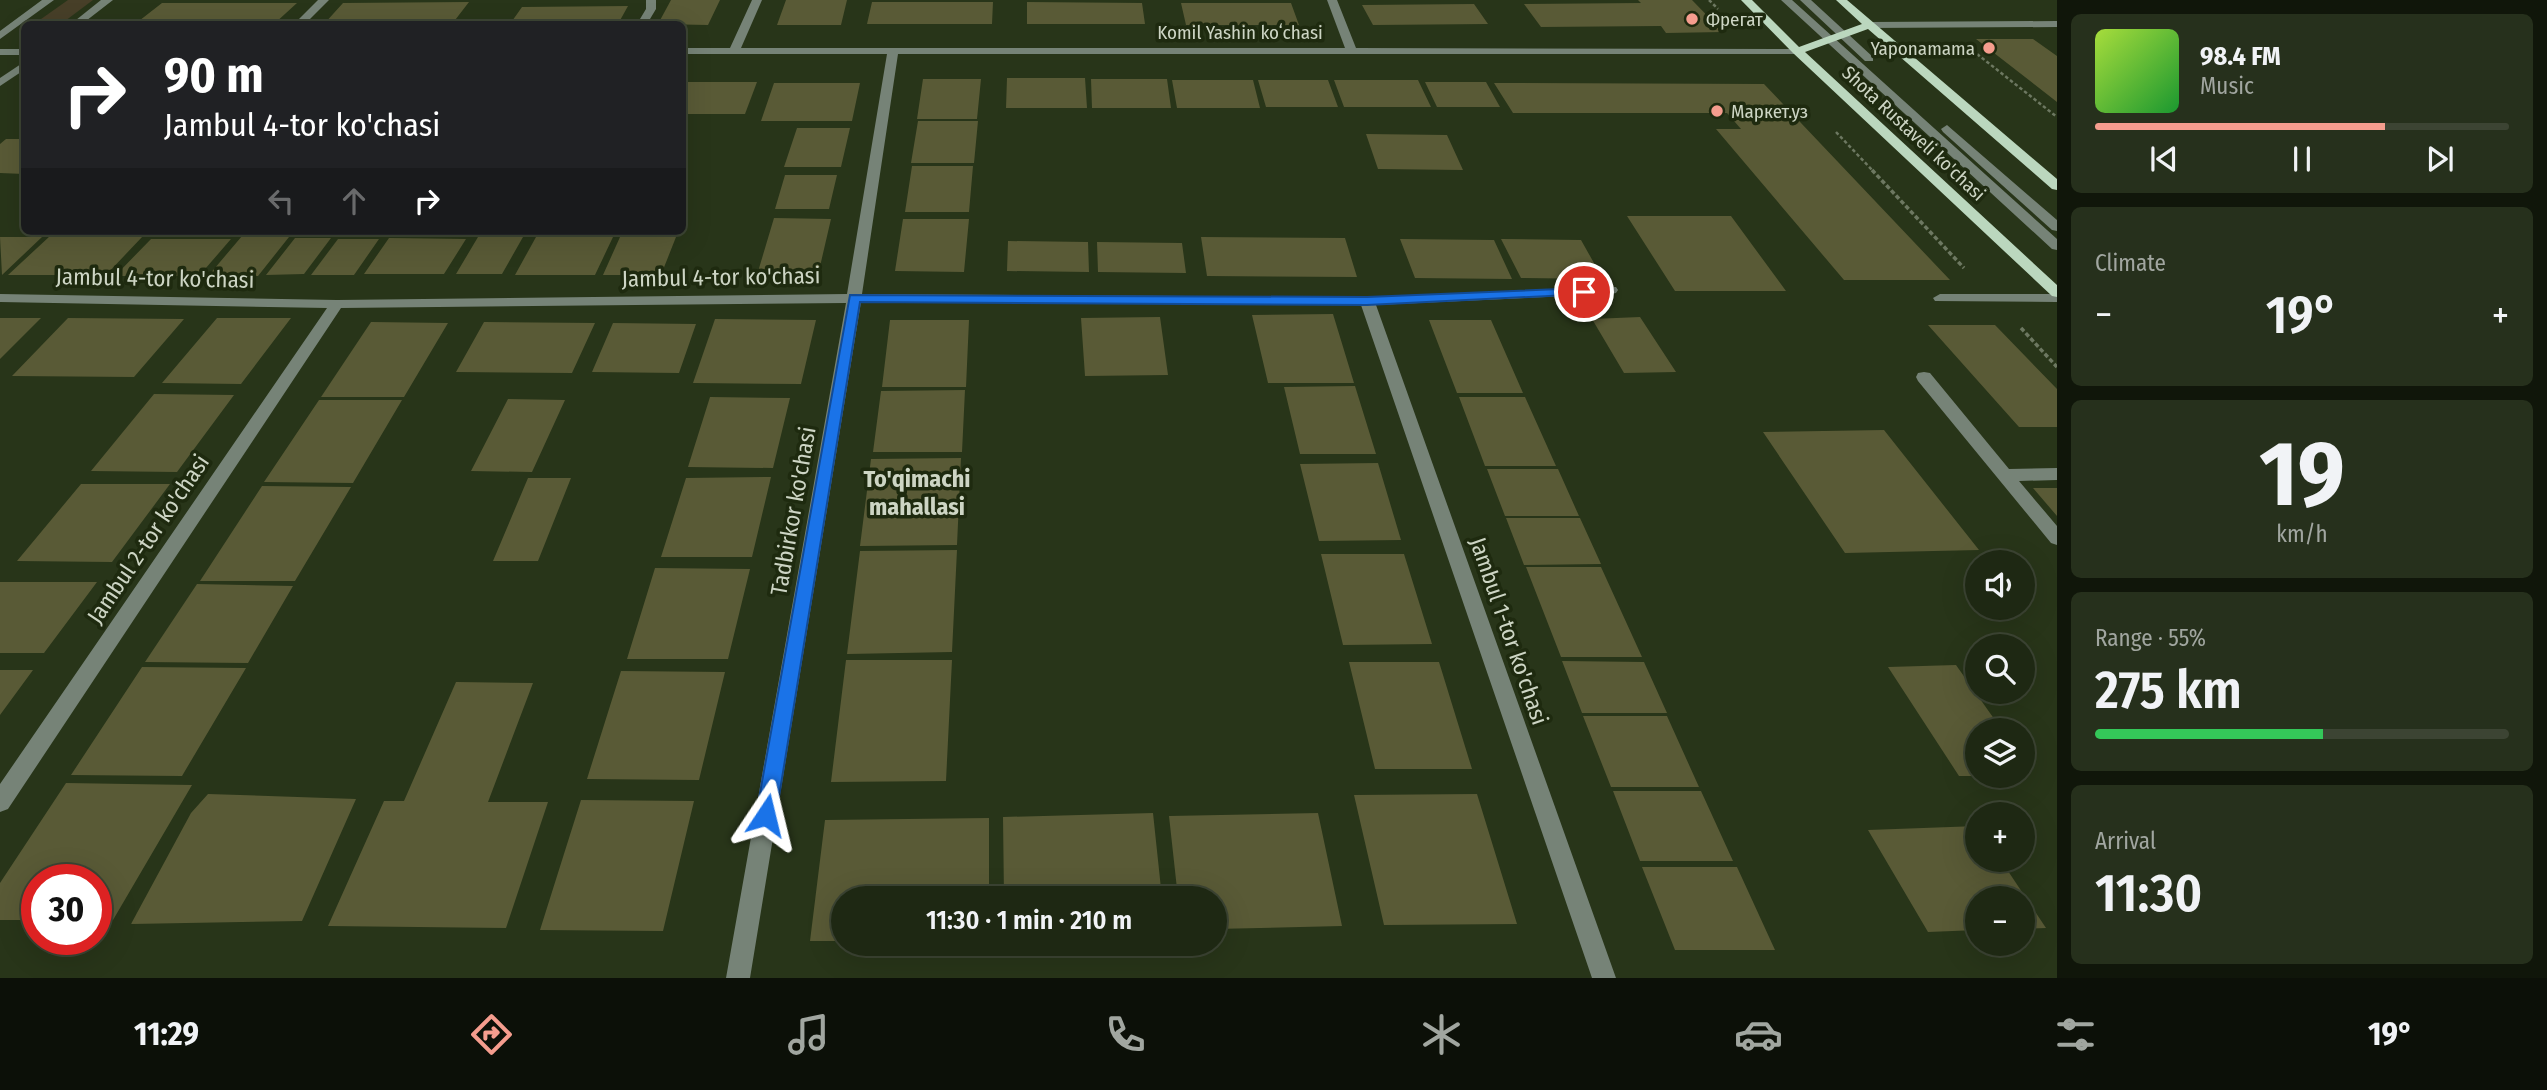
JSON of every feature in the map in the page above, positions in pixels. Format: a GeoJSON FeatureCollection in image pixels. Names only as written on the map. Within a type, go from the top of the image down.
{"type":"FeatureCollection","features":[{"type":"Feature","properties":{"kind":"main road","name":"Shota Rustaveli ko'chasi"},"geometry":{"type":"LineString","coordinates":[[1746,0],[2057,295]]}},
{"type":"Feature","properties":{"kind":"main road"},"geometry":{"type":"LineString","coordinates":[[1841,0],[2057,186]]}},
{"type":"Feature","properties":{"kind":"main road"},"geometry":{"type":"LineString","coordinates":[[1797,51],[1869,25]]}},
{"type":"Feature","properties":{"kind":"street"},"geometry":{"type":"LineString","coordinates":[[0,36],[50,0]]}},
{"type":"Feature","properties":{"kind":"street"},"geometry":{"type":"LineString","coordinates":[[80,21],[108,0]]}},
{"type":"Feature","properties":{"kind":"street"},"geometry":{"type":"LineString","coordinates":[[302,21],[324,0]]}},
{"type":"Feature","properties":{"kind":"street"},"geometry":{"type":"LineString","coordinates":[[644,21],[652,9],[652,0]]}},
{"type":"Feature","properties":{"kind":"street"},"geometry":{"type":"LineString","coordinates":[[734,51],[757,0]]}},
{"type":"Feature","properties":{"kind":"street"},"geometry":{"type":"LineString","coordinates":[[1332,0],[1351,49]]}},
{"type":"Feature","properties":{"kind":"street"},"geometry":{"type":"LineString","coordinates":[[1786,0],[2057,246]]}},
{"type":"Feature","properties":{"kind":"street"},"geometry":{"type":"LineString","coordinates":[[1805,0],[2057,227]]}},
{"type":"Feature","properties":{"kind":"street"},"geometry":{"type":"LineString","coordinates":[[1869,25],[2057,24]]}},
{"type":"Feature","properties":{"kind":"street","name":"Komil Yashin koʻchasi"},"geometry":{"type":"LineString","coordinates":[[686,51],[1797,51]]}},
{"type":"Feature","properties":{"kind":"street"},"geometry":{"type":"LineString","coordinates":[[0,52],[21,52]]}},
{"type":"Feature","properties":{"kind":"street","name":"Tadbirkor ko'chasi"},"geometry":{"type":"LineString","coordinates":[[738,978],[854,298],[893,52]]}},
{"type":"Feature","properties":{"kind":"street"},"geometry":{"type":"LineString","coordinates":[[0,83],[21,67]]}},
{"type":"Feature","properties":{"kind":"street","name":"Jambul 4-tor ko'chasi"},"geometry":{"type":"LineString","coordinates":[[0,298],[337,304],[854,298],[1367,301],[1611,290]]}},
{"type":"Feature","properties":{"kind":"street"},"geometry":{"type":"LineString","coordinates":[[1940,298],[2057,295]]}},
{"type":"Feature","properties":{"kind":"street","name":"Jambul 1-tor ko'chasi"},"geometry":{"type":"LineString","coordinates":[[1367,301],[1604,978]]}},
{"type":"Feature","properties":{"kind":"street","name":"Jambul 2-tor ko'chasi"},"geometry":{"type":"LineString","coordinates":[[0,802],[337,304]]}},
{"type":"Feature","properties":{"kind":"street"},"geometry":{"type":"LineString","coordinates":[[1924,377],[2057,538]]}},
{"type":"Feature","properties":{"kind":"street"},"geometry":{"type":"LineString","coordinates":[[2004,475],[2057,474]]}},
{"type":"Feature","properties":{"kind":"path"},"geometry":{"type":"LineString","coordinates":[[1709,0],[1758,51]]}},
{"type":"Feature","properties":{"kind":"path"},"geometry":{"type":"LineString","coordinates":[[1970,49],[2057,117]]}},
{"type":"Feature","properties":{"kind":"path"},"geometry":{"type":"LineString","coordinates":[[1830,126],[2057,367]]}},
{"type":"Feature","properties":{"kind":"shaded area"},"geometry":{"type":"Polygon","coordinates":[[[68,0],[93,0],[65,21],[38,21],[68,0]]]}},
{"type":"Feature","properties":{"kind":"building"},"geometry":{"type":"Polygon","coordinates":[[[671,0],[720,0],[708,25],[686,25],[686,21],[660,21],[671,0]]]}},
{"type":"Feature","properties":{"kind":"building"},"geometry":{"type":"Polygon","coordinates":[[[786,0],[847,0],[841,25],[777,25],[786,0]]]}},
{"type":"Feature","properties":{"kind":"building"},"geometry":{"type":"Polygon","coordinates":[[[1638,0],[1692,0],[1723,32],[1666,33],[1661,26],[1541,27],[1524,4],[1641,3],[1638,0]]]}},
{"type":"Feature","properties":{"kind":"building"},"geometry":{"type":"Polygon","coordinates":[[[469,2],[454,21],[327,21],[343,3],[469,2]]]}},
{"type":"Feature","properties":{"kind":"building"},"geometry":{"type":"Polygon","coordinates":[[[872,2],[993,2],[992,24],[867,24],[872,2]]]}},
{"type":"Feature","properties":{"kind":"building"},"geometry":{"type":"Polygon","coordinates":[[[1027,2],[1142,3],[1145,24],[1027,24],[1027,2]]]}},
{"type":"Feature","properties":{"kind":"building"},"geometry":{"type":"Polygon","coordinates":[[[162,3],[297,3],[277,21],[139,21],[162,3]]]}},
{"type":"Feature","properties":{"kind":"building"},"geometry":{"type":"Polygon","coordinates":[[[1181,3],[1291,3],[1299,25],[1186,25],[1181,3]]]}},
{"type":"Feature","properties":{"kind":"building"},"geometry":{"type":"Polygon","coordinates":[[[1474,4],[1488,24],[1373,25],[1362,5],[1474,4]]]}},
{"type":"Feature","properties":{"kind":"building"},"geometry":{"type":"Polygon","coordinates":[[[628,6],[620,21],[512,21],[522,7],[628,6]]]}},
{"type":"Feature","properties":{"kind":"building"},"geometry":{"type":"Polygon","coordinates":[[[1976,39],[2033,39],[2057,56],[2057,102],[1976,39]]]}},
{"type":"Feature","properties":{"kind":"building"},"geometry":{"type":"Polygon","coordinates":[[[1007,78],[1085,78],[1087,108],[1006,108],[1007,78]]]}},
{"type":"Feature","properties":{"kind":"building"},"geometry":{"type":"Polygon","coordinates":[[[923,79],[981,79],[977,119],[917,119],[923,79]]]}},
{"type":"Feature","properties":{"kind":"building"},"geometry":{"type":"Polygon","coordinates":[[[1091,79],[1167,79],[1171,108],[1092,108],[1091,79]]]}},
{"type":"Feature","properties":{"kind":"building"},"geometry":{"type":"Polygon","coordinates":[[[1172,80],[1253,80],[1260,108],[1177,108],[1172,80]]]}},
{"type":"Feature","properties":{"kind":"building"},"geometry":{"type":"Polygon","coordinates":[[[1258,80],[1328,80],[1338,107],[1266,107],[1258,80]]]}},
{"type":"Feature","properties":{"kind":"building"},"geometry":{"type":"Polygon","coordinates":[[[1334,80],[1418,80],[1431,107],[1344,107],[1334,80]]]}},
{"type":"Feature","properties":{"kind":"building"},"geometry":{"type":"Polygon","coordinates":[[[686,82],[757,82],[745,114],[686,114],[686,82]]]}},
{"type":"Feature","properties":{"kind":"building"},"geometry":{"type":"Polygon","coordinates":[[[1425,82],[1486,82],[1500,107],[1437,107],[1425,82]]]}},
{"type":"Feature","properties":{"kind":"building"},"geometry":{"type":"Polygon","coordinates":[[[774,83],[860,83],[852,121],[761,121],[774,83]]]}},
{"type":"Feature","properties":{"kind":"building"},"geometry":{"type":"Polygon","coordinates":[[[1494,83],[1764,84],[1950,280],[1844,280],[1716,129],[1741,129],[1727,113],[1513,113],[1494,83]]]}},
{"type":"Feature","properties":{"kind":"building"},"geometry":{"type":"Polygon","coordinates":[[[918,121],[978,121],[974,163],[911,163],[918,121]]]}},
{"type":"Feature","properties":{"kind":"building"},"geometry":{"type":"Polygon","coordinates":[[[797,128],[850,128],[841,167],[784,167],[797,128]]]}},
{"type":"Feature","properties":{"kind":"building"},"geometry":{"type":"Polygon","coordinates":[[[1366,134],[1447,135],[1463,170],[1378,169],[1366,134]]]}},
{"type":"Feature","properties":{"kind":"building"},"geometry":{"type":"Polygon","coordinates":[[[6,139],[21,139],[21,174],[0,173],[0,144],[6,139]]]}},
{"type":"Feature","properties":{"kind":"building"},"geometry":{"type":"Polygon","coordinates":[[[912,166],[973,166],[969,212],[905,212],[912,166]]]}},
{"type":"Feature","properties":{"kind":"building"},"geometry":{"type":"Polygon","coordinates":[[[785,175],[837,175],[829,209],[775,209],[785,175]]]}},
{"type":"Feature","properties":{"kind":"building"},"geometry":{"type":"Polygon","coordinates":[[[1627,216],[1731,216],[1786,291],[1675,291],[1627,216]]]}},
{"type":"Feature","properties":{"kind":"building"},"geometry":{"type":"Polygon","coordinates":[[[774,218],[831,219],[818,275],[757,275],[774,218]]]}},
{"type":"Feature","properties":{"kind":"building"},"geometry":{"type":"Polygon","coordinates":[[[903,219],[969,219],[964,272],[895,271],[903,219]]]}},
{"type":"Feature","properties":{"kind":"building"},"geometry":{"type":"Polygon","coordinates":[[[50,236],[143,236],[106,275],[8,275],[50,236]]]}},
{"type":"Feature","properties":{"kind":"building"},"geometry":{"type":"Polygon","coordinates":[[[242,236],[289,237],[258,276],[209,275],[242,236]]]}},
{"type":"Feature","properties":{"kind":"building"},"geometry":{"type":"Polygon","coordinates":[[[0,237],[42,237],[2,275],[0,237]]]}},
{"type":"Feature","properties":{"kind":"building"},"geometry":{"type":"Polygon","coordinates":[[[478,237],[523,237],[502,274],[456,274],[478,237]]]}},
{"type":"Feature","properties":{"kind":"building"},"geometry":{"type":"Polygon","coordinates":[[[536,237],[613,237],[595,275],[515,275],[536,237]]]}},
{"type":"Feature","properties":{"kind":"building"},"geometry":{"type":"Polygon","coordinates":[[[620,237],[676,237],[661,275],[603,275],[620,237]]]}},
{"type":"Feature","properties":{"kind":"building"},"geometry":{"type":"Polygon","coordinates":[[[1201,237],[1345,238],[1357,277],[1207,276],[1201,237]]]}},
{"type":"Feature","properties":{"kind":"building"},"geometry":{"type":"Polygon","coordinates":[[[295,238],[331,238],[304,274],[266,275],[295,238]]]}},
{"type":"Feature","properties":{"kind":"building"},"geometry":{"type":"Polygon","coordinates":[[[389,238],[466,239],[444,274],[364,274],[389,238]]]}},
{"type":"Feature","properties":{"kind":"building"},"geometry":{"type":"Polygon","coordinates":[[[151,239],[231,239],[199,276],[115,276],[151,239]]]}},
{"type":"Feature","properties":{"kind":"building"},"geometry":{"type":"Polygon","coordinates":[[[338,239],[379,239],[354,275],[311,275],[338,239]]]}},
{"type":"Feature","properties":{"kind":"building"},"geometry":{"type":"Polygon","coordinates":[[[1400,239],[1494,240],[1512,279],[1415,278],[1400,239]]]}},
{"type":"Feature","properties":{"kind":"building"},"geometry":{"type":"Polygon","coordinates":[[[1501,239],[1581,240],[1603,279],[1521,278],[1501,239]]]}},
{"type":"Feature","properties":{"kind":"building"},"geometry":{"type":"Polygon","coordinates":[[[1008,241],[1088,242],[1089,272],[1007,271],[1008,241]]]}},
{"type":"Feature","properties":{"kind":"building"},"geometry":{"type":"Polygon","coordinates":[[[1097,242],[1182,243],[1186,273],[1098,272],[1097,242]]]}},
{"type":"Feature","properties":{"kind":"building"},"geometry":{"type":"Polygon","coordinates":[[[1333,314],[1354,383],[1268,383],[1252,315],[1333,314]]]}},
{"type":"Feature","properties":{"kind":"building"},"geometry":{"type":"Polygon","coordinates":[[[1160,317],[1168,375],[1085,376],[1081,318],[1160,317]]]}},
{"type":"Feature","properties":{"kind":"building"},"geometry":{"type":"Polygon","coordinates":[[[1640,317],[1676,372],[1624,373],[1592,319],[1640,317]]]}},
{"type":"Feature","properties":{"kind":"building"},"geometry":{"type":"Polygon","coordinates":[[[0,318],[41,318],[0,359],[0,318]]]}},
{"type":"Feature","properties":{"kind":"building"},"geometry":{"type":"Polygon","coordinates":[[[68,318],[184,319],[134,377],[12,376],[68,318]]]}},
{"type":"Feature","properties":{"kind":"building"},"geometry":{"type":"Polygon","coordinates":[[[217,318],[291,318],[241,384],[162,383],[217,318]]]}},
{"type":"Feature","properties":{"kind":"building"},"geometry":{"type":"Polygon","coordinates":[[[715,319],[816,320],[801,384],[693,383],[715,319]]]}},
{"type":"Feature","properties":{"kind":"building"},"geometry":{"type":"Polygon","coordinates":[[[890,320],[969,320],[966,387],[882,387],[890,320]]]}},
{"type":"Feature","properties":{"kind":"building"},"geometry":{"type":"Polygon","coordinates":[[[1429,320],[1491,320],[1523,393],[1457,393],[1429,320]]]}},
{"type":"Feature","properties":{"kind":"building"},"geometry":{"type":"Polygon","coordinates":[[[371,322],[448,323],[404,397],[321,397],[371,322]]]}},
{"type":"Feature","properties":{"kind":"building"},"geometry":{"type":"Polygon","coordinates":[[[484,322],[595,323],[572,373],[456,372],[484,322]]]}},
{"type":"Feature","properties":{"kind":"building"},"geometry":{"type":"Polygon","coordinates":[[[613,323],[696,324],[679,373],[592,372],[613,323]]]}},
{"type":"Feature","properties":{"kind":"building"},"geometry":{"type":"Polygon","coordinates":[[[1928,325],[1995,325],[2057,389],[2057,427],[2019,427],[1928,325]]]}},
{"type":"Feature","properties":{"kind":"building"},"geometry":{"type":"Polygon","coordinates":[[[1355,386],[1376,454],[1300,454],[1284,387],[1355,386]]]}},
{"type":"Feature","properties":{"kind":"building"},"geometry":{"type":"Polygon","coordinates":[[[965,390],[962,452],[873,452],[881,391],[965,390]]]}},
{"type":"Feature","properties":{"kind":"building"},"geometry":{"type":"Polygon","coordinates":[[[154,394],[234,395],[177,472],[91,471],[154,394]]]}},
{"type":"Feature","properties":{"kind":"building"},"geometry":{"type":"Polygon","coordinates":[[[710,397],[790,398],[773,468],[688,467],[710,397]]]}},
{"type":"Feature","properties":{"kind":"building"},"geometry":{"type":"Polygon","coordinates":[[[1459,397],[1525,397],[1556,466],[1485,466],[1459,397]]]}},
{"type":"Feature","properties":{"kind":"building"},"geometry":{"type":"Polygon","coordinates":[[[508,399],[565,400],[532,472],[471,471],[508,399]]]}},
{"type":"Feature","properties":{"kind":"building"},"geometry":{"type":"Polygon","coordinates":[[[319,400],[402,400],[353,483],[264,482],[319,400]]]}},
{"type":"Feature","properties":{"kind":"building"},"geometry":{"type":"Polygon","coordinates":[[[1884,430],[1979,550],[1845,553],[1763,432],[1884,430]]]}},
{"type":"Feature","properties":{"kind":"building"},"geometry":{"type":"Polygon","coordinates":[[[961,458],[957,545],[860,546],[871,459],[961,458]]]}},
{"type":"Feature","properties":{"kind":"building"},"geometry":{"type":"Polygon","coordinates":[[[1378,463],[1401,540],[1319,541],[1300,464],[1378,463]]]}},
{"type":"Feature","properties":{"kind":"building"},"geometry":{"type":"Polygon","coordinates":[[[1487,469],[1558,469],[1579,516],[1505,516],[1487,469]]]}},
{"type":"Feature","properties":{"kind":"building"},"geometry":{"type":"Polygon","coordinates":[[[771,477],[752,557],[661,557],[686,478],[771,477]]]}},
{"type":"Feature","properties":{"kind":"building"},"geometry":{"type":"Polygon","coordinates":[[[528,478],[571,478],[538,561],[493,561],[528,478]]]}},
{"type":"Feature","properties":{"kind":"building"},"geometry":{"type":"Polygon","coordinates":[[[81,484],[170,484],[112,562],[17,561],[81,484]]]}},
{"type":"Feature","properties":{"kind":"building"},"geometry":{"type":"Polygon","coordinates":[[[262,486],[351,487],[295,581],[200,581],[262,486]]]}},
{"type":"Feature","properties":{"kind":"building"},"geometry":{"type":"Polygon","coordinates":[[[2033,488],[2057,488],[2057,516],[2033,488]]]}},
{"type":"Feature","properties":{"kind":"building"},"geometry":{"type":"Polygon","coordinates":[[[1506,518],[1580,518],[1601,564],[1524,565],[1506,518]]]}},
{"type":"Feature","properties":{"kind":"building"},"geometry":{"type":"Polygon","coordinates":[[[957,550],[952,652],[847,654],[860,551],[957,550]]]}},
{"type":"Feature","properties":{"kind":"building"},"geometry":{"type":"Polygon","coordinates":[[[1321,554],[1404,554],[1432,644],[1343,645],[1321,554]]]}},
{"type":"Feature","properties":{"kind":"building"},"geometry":{"type":"Polygon","coordinates":[[[1526,567],[1601,567],[1642,657],[1561,657],[1526,567]]]}},
{"type":"Feature","properties":{"kind":"building"},"geometry":{"type":"Polygon","coordinates":[[[655,568],[750,569],[728,659],[627,659],[655,568]]]}},
{"type":"Feature","properties":{"kind":"building"},"geometry":{"type":"Polygon","coordinates":[[[0,582],[97,582],[44,653],[0,653],[0,582]]]}},
{"type":"Feature","properties":{"kind":"building"},"geometry":{"type":"Polygon","coordinates":[[[197,584],[293,586],[248,663],[145,662],[197,584]]]}},
{"type":"Feature","properties":{"kind":"building"},"geometry":{"type":"Polygon","coordinates":[[[846,660],[952,660],[946,781],[831,782],[846,660]]]}},
{"type":"Feature","properties":{"kind":"building"},"geometry":{"type":"Polygon","coordinates":[[[1562,661],[1644,662],[1667,713],[1582,713],[1562,661]]]}},
{"type":"Feature","properties":{"kind":"building"},"geometry":{"type":"Polygon","coordinates":[[[1349,662],[1439,662],[1472,769],[1375,769],[1349,662]]]}},
{"type":"Feature","properties":{"kind":"building"},"geometry":{"type":"Polygon","coordinates":[[[1956,665],[1965,678],[1965,704],[1984,704],[1994,718],[1965,718],[1965,776],[1959,776],[1888,667],[1956,665]]]}},
{"type":"Feature","properties":{"kind":"building"},"geometry":{"type":"Polygon","coordinates":[[[142,667],[246,668],[182,776],[71,775],[142,667]]]}},
{"type":"Feature","properties":{"kind":"building"},"geometry":{"type":"Polygon","coordinates":[[[0,670],[33,670],[0,715],[0,670]]]}},
{"type":"Feature","properties":{"kind":"building"},"geometry":{"type":"Polygon","coordinates":[[[621,671],[725,672],[699,780],[587,779],[621,671]]]}},
{"type":"Feature","properties":{"kind":"building"},"geometry":{"type":"Polygon","coordinates":[[[456,682],[533,683],[488,802],[548,802],[506,928],[328,926],[384,801],[404,801],[456,682]]]}},
{"type":"Feature","properties":{"kind":"building"},"geometry":{"type":"Polygon","coordinates":[[[1583,716],[1667,716],[1699,787],[1611,787],[1583,716]]]}},
{"type":"Feature","properties":{"kind":"building"},"geometry":{"type":"Polygon","coordinates":[[[66,783],[192,785],[113,920],[112,864],[21,864],[21,920],[0,920],[0,883],[66,783]]]}},
{"type":"Feature","properties":{"kind":"building"},"geometry":{"type":"Polygon","coordinates":[[[1613,791],[1701,791],[1733,861],[1640,861],[1613,791]]]}},
{"type":"Feature","properties":{"kind":"building"},"geometry":{"type":"Polygon","coordinates":[[[208,794],[356,799],[302,921],[131,924],[191,813],[208,794]]]}},
{"type":"Feature","properties":{"kind":"building"},"geometry":{"type":"Polygon","coordinates":[[[1477,794],[1517,924],[1384,925],[1354,795],[1477,794]]]}},
{"type":"Feature","properties":{"kind":"building"},"geometry":{"type":"Polygon","coordinates":[[[581,800],[694,801],[663,931],[540,930],[581,800]]]}},
{"type":"Feature","properties":{"kind":"building"},"geometry":{"type":"Polygon","coordinates":[[[1153,813],[1161,886],[1004,886],[1003,817],[1153,813]]]}},
{"type":"Feature","properties":{"kind":"building"},"geometry":{"type":"Polygon","coordinates":[[[1318,813],[1342,926],[1227,929],[1227,886],[1177,886],[1169,816],[1318,813]]]}},
{"type":"Feature","properties":{"kind":"building"},"geometry":{"type":"Polygon","coordinates":[[[989,818],[989,886],[831,886],[831,941],[810,941],[825,820],[989,818]]]}},
{"type":"Feature","properties":{"kind":"building"},"geometry":{"type":"Polygon","coordinates":[[[1965,826],[1965,872],[2009,872],[2018,886],[1965,886],[1965,931],[1928,932],[1868,830],[1965,826]]]}},
{"type":"Feature","properties":{"kind":"building"},"geometry":{"type":"Polygon","coordinates":[[[1642,867],[1737,867],[1775,950],[1675,950],[1642,867]]]}},
{"type":"Feature","properties":{"kind":"building"},"geometry":{"type":"Polygon","coordinates":[[[2035,912],[2046,928],[2035,928],[2035,912]]]}},
{"type":"Feature","properties":{"kind":"place","name":"Фрегат"},"geometry":{"type":"Point","coordinates":[1692,19]}},
{"type":"Feature","properties":{"kind":"place","name":"Yaponamama"},"geometry":{"type":"Point","coordinates":[1989,48]}},
{"type":"Feature","properties":{"kind":"place","name":"Маркет.уз"},"geometry":{"type":"Point","coordinates":[1717,111]}},
{"type":"Feature","properties":{"kind":"district","name":"To'qimachi mahallasi"},"geometry":{"type":"Point","coordinates":[917,493]}},
{"type":"Feature","properties":{"kind":"route"},"geometry":{"type":"LineString","coordinates":[[766,815],[854,298],[1367,301],[1584,292]]}}]}
